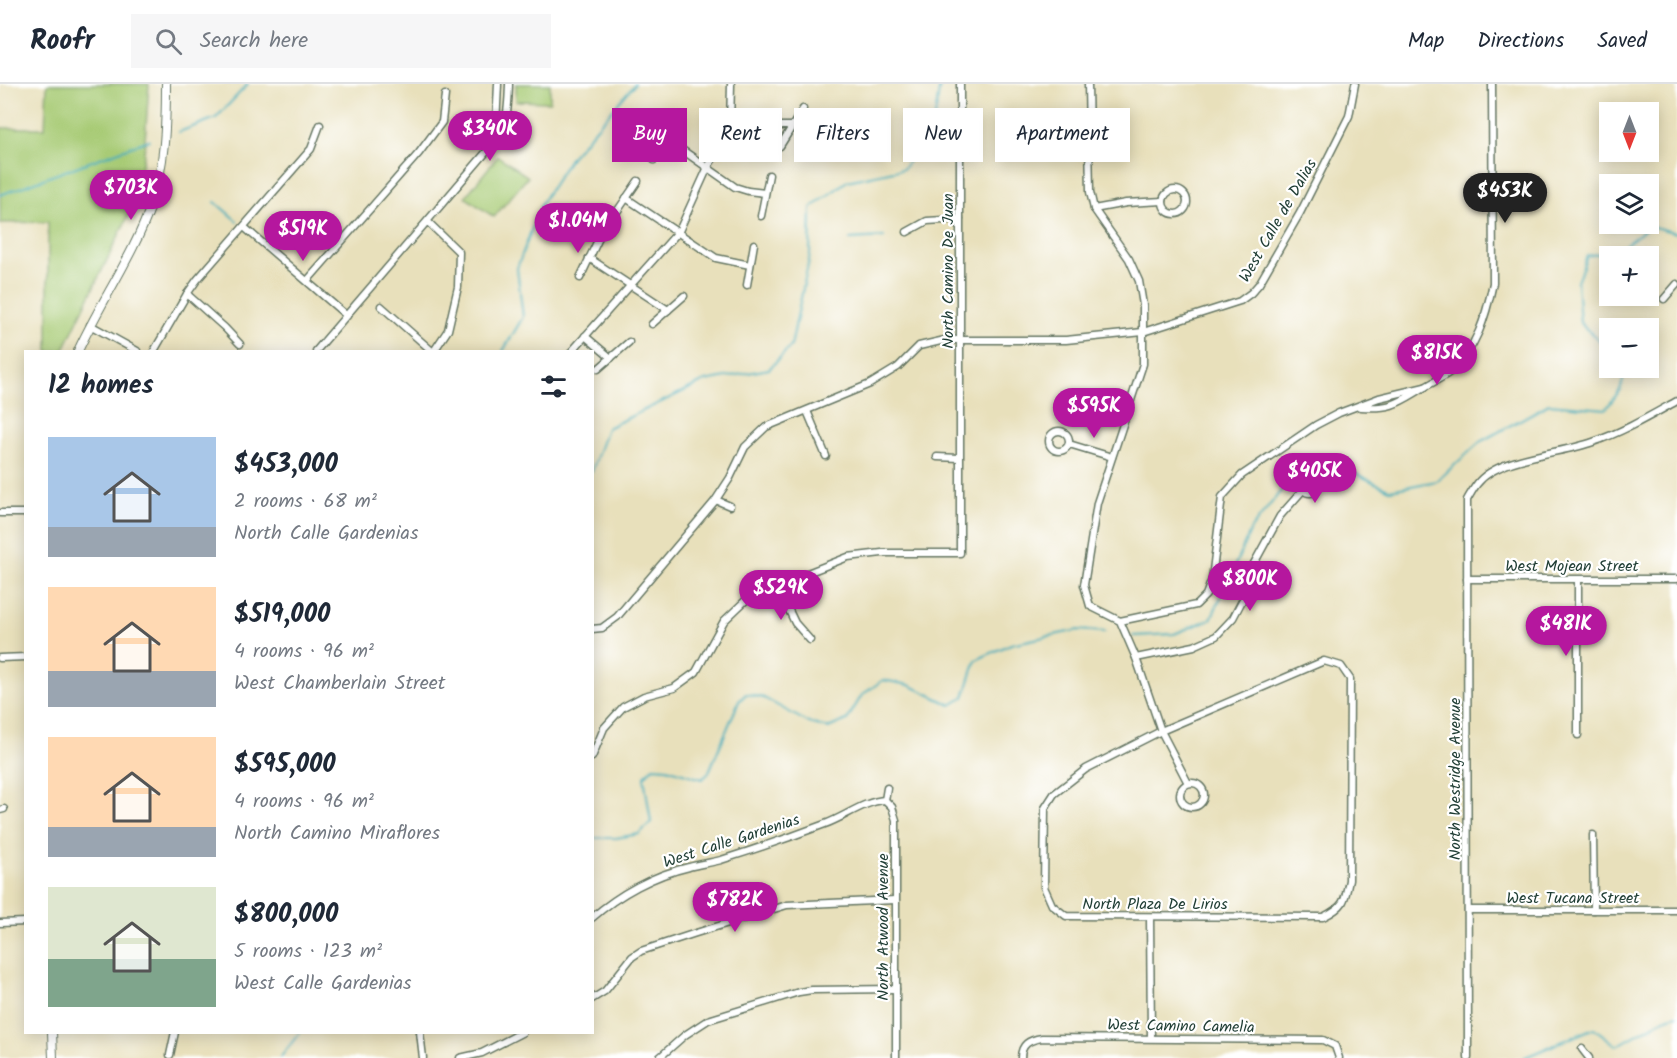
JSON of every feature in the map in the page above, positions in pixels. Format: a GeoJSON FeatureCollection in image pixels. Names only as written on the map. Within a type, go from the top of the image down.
{"type":"FeatureCollection","features":[{"type":"Feature","properties":{"kind":"street"},"geometry":{"type":"LineString","coordinates":[[78,350],[124,265],[153,201],[163,156],[166,84]]}},
{"type":"Feature","properties":{"kind":"street"},"geometry":{"type":"LineString","coordinates":[[488,150],[496,126],[498,84]]}},
{"type":"Feature","properties":{"kind":"street"},"geometry":{"type":"LineString","coordinates":[[317,350],[502,133],[507,117],[508,84]]}},
{"type":"Feature","properties":{"kind":"street"},"geometry":{"type":"LineString","coordinates":[[730,84],[730,108]]}},
{"type":"Feature","properties":{"kind":"street","name":"North Camino De Juan"},"geometry":{"type":"LineString","coordinates":[[777,585],[848,557],[882,553],[960,553],[960,84]]}},
{"type":"Feature","properties":{"kind":"street"},"geometry":{"type":"LineString","coordinates":[[1088,84],[1090,192],[1094,209],[1129,259],[1138,281],[1143,305],[1143,364],[1097,503],[1084,585],[1090,606],[1120,621],[1196,605],[1206,595],[1212,579],[1222,496],[1242,475],[1316,425],[1379,398],[1425,387]]}},
{"type":"Feature","properties":{"kind":"street","name":"West Calle de Dalias"},"geometry":{"type":"LineString","coordinates":[[960,339],[1066,340],[1143,332],[1240,301],[1255,288],[1300,213],[1349,116],[1355,84]]}},
{"type":"Feature","properties":{"kind":"street"},"geometry":{"type":"LineString","coordinates":[[1360,407],[1393,406],[1449,372],[1468,352],[1482,328],[1493,283],[1492,84]]}},
{"type":"Feature","properties":{"kind":"street"},"geometry":{"type":"LineString","coordinates":[[307,281],[419,153],[442,122],[445,95]]}},
{"type":"Feature","properties":{"kind":"street"},"geometry":{"type":"LineString","coordinates":[[155,350],[187,294],[311,148],[320,125]]}},
{"type":"Feature","properties":{"kind":"street"},"geometry":{"type":"LineString","coordinates":[[782,126],[793,126]]}},
{"type":"Feature","properties":{"kind":"street"},"geometry":{"type":"LineString","coordinates":[[782,143],[793,126]]}},
{"type":"Feature","properties":{"kind":"street"},"geometry":{"type":"LineString","coordinates":[[687,153],[723,180],[748,191],[765,194]]}},
{"type":"Feature","properties":{"kind":"street"},"geometry":{"type":"LineString","coordinates":[[573,350],[679,231],[711,162]]}},
{"type":"Feature","properties":{"kind":"street"},"geometry":{"type":"LineString","coordinates":[[761,216],[769,175]]}},
{"type":"Feature","properties":{"kind":"street"},"geometry":{"type":"LineString","coordinates":[[614,216],[638,181]]}},
{"type":"Feature","properties":{"kind":"street"},"geometry":{"type":"LineString","coordinates":[[1178,190],[1185,194],[1187,206],[1183,212],[1172,214],[1165,209],[1163,201],[1166,194],[1178,190]]}},
{"type":"Feature","properties":{"kind":"street"},"geometry":{"type":"LineString","coordinates":[[626,198],[679,231],[716,258],[750,265]]}},
{"type":"Feature","properties":{"kind":"street"},"geometry":{"type":"LineString","coordinates":[[1094,209],[1126,203],[1163,201]]}},
{"type":"Feature","properties":{"kind":"street"},"geometry":{"type":"LineString","coordinates":[[907,232],[927,221],[960,219]]}},
{"type":"Feature","properties":{"kind":"street"},"geometry":{"type":"LineString","coordinates":[[428,222],[460,251],[458,287],[448,330],[434,350]]}},
{"type":"Feature","properties":{"kind":"street"},"geometry":{"type":"LineString","coordinates":[[244,227],[347,316]]}},
{"type":"Feature","properties":{"kind":"street"},"geometry":{"type":"LineString","coordinates":[[580,278],[598,240]]}},
{"type":"Feature","properties":{"kind":"street"},"geometry":{"type":"LineString","coordinates":[[747,285],[754,244]]}},
{"type":"Feature","properties":{"kind":"street"},"geometry":{"type":"LineString","coordinates":[[590,258],[668,310]]}},
{"type":"Feature","properties":{"kind":"street"},"geometry":{"type":"LineString","coordinates":[[1664,299],[1677,284]]}},
{"type":"Feature","properties":{"kind":"street"},"geometry":{"type":"LineString","coordinates":[[187,294],[240,344]]}},
{"type":"Feature","properties":{"kind":"street"},"geometry":{"type":"LineString","coordinates":[[652,324],[684,296]]}},
{"type":"Feature","properties":{"kind":"street"},"geometry":{"type":"LineString","coordinates":[[381,306],[432,350]]}},
{"type":"Feature","properties":{"kind":"street"},"geometry":{"type":"LineString","coordinates":[[90,325],[135,350]]}},
{"type":"Feature","properties":{"kind":"street"},"geometry":{"type":"LineString","coordinates":[[585,336],[611,358]]}},
{"type":"Feature","properties":{"kind":"street"},"geometry":{"type":"LineString","coordinates":[[594,630],[602,628],[617,617],[716,500],[745,447],[766,427],[883,377],[898,367],[919,346],[960,339]]}},
{"type":"Feature","properties":{"kind":"street"},"geometry":{"type":"LineString","coordinates":[[598,369],[629,342]]}},
{"type":"Feature","properties":{"kind":"street","name":"North Westridge Avenue"},"geometry":{"type":"LineString","coordinates":[[1468,1058],[1467,500],[1477,483],[1491,471],[1529,458],[1591,443],[1617,433],[1677,401]]}},
{"type":"Feature","properties":{"kind":"street"},"geometry":{"type":"LineString","coordinates":[[807,411],[826,456]]}},
{"type":"Feature","properties":{"kind":"street"},"geometry":{"type":"LineString","coordinates":[[1069,444],[1112,457]]}},
{"type":"Feature","properties":{"kind":"street"},"geometry":{"type":"LineString","coordinates":[[937,457],[959,458]]}},
{"type":"Feature","properties":{"kind":"street"},"geometry":{"type":"LineString","coordinates":[[1136,658],[1194,646],[1216,636],[1233,618],[1244,599],[1251,569],[1280,516],[1303,490]]}},
{"type":"Feature","properties":{"kind":"street"},"geometry":{"type":"LineString","coordinates":[[716,500],[730,506]]}},
{"type":"Feature","properties":{"kind":"street"},"geometry":{"type":"LineString","coordinates":[[0,513],[24,513]]}},
{"type":"Feature","properties":{"kind":"street","name":"West Mojean Street"},"geometry":{"type":"LineString","coordinates":[[1467,579],[1677,579]]}},
{"type":"Feature","properties":{"kind":"street"},"geometry":{"type":"LineString","coordinates":[[1578,579],[1578,735]]}},
{"type":"Feature","properties":{"kind":"street"},"geometry":{"type":"LineString","coordinates":[[594,753],[604,728],[623,707],[644,696],[674,688],[696,672],[724,621],[746,600],[777,585],[795,623],[810,640]]}},
{"type":"Feature","properties":{"kind":"street"},"geometry":{"type":"LineString","coordinates":[[1120,621],[1136,658],[1161,731],[1188,783]]}},
{"type":"Feature","properties":{"kind":"street"},"geometry":{"type":"LineString","coordinates":[[0,658],[24,657]]}},
{"type":"Feature","properties":{"kind":"street","name":"North Plaza De Lirios"},"geometry":{"type":"LineString","coordinates":[[1324,661],[1341,666],[1350,680],[1349,880],[1345,899],[1338,910],[1323,917],[1150,918],[1066,916],[1052,905],[1044,887],[1045,808],[1054,794],[1086,769],[1161,731],[1324,661]]}},
{"type":"Feature","properties":{"kind":"street"},"geometry":{"type":"LineString","coordinates":[[1188,783],[1199,784],[1204,790],[1202,802],[1195,807],[1184,804],[1180,796],[1181,789],[1188,783]]}},
{"type":"Feature","properties":{"kind":"street"},"geometry":{"type":"LineString","coordinates":[[885,800],[887,788]]}},
{"type":"Feature","properties":{"kind":"street","name":"North Atwood Avenue"},"geometry":{"type":"LineString","coordinates":[[885,800],[892,807],[896,820],[896,1058]]}},
{"type":"Feature","properties":{"kind":"street","name":"West Calle Gardenias"},"geometry":{"type":"LineString","coordinates":[[594,916],[631,890],[670,873],[718,861],[828,824],[870,803],[885,800]]}},
{"type":"Feature","properties":{"kind":"street"},"geometry":{"type":"LineString","coordinates":[[1593,835],[1594,910]]}},
{"type":"Feature","properties":{"kind":"street"},"geometry":{"type":"LineString","coordinates":[[594,998],[605,991],[632,957],[641,951],[787,905],[895,900]]}},
{"type":"Feature","properties":{"kind":"street","name":"West Tucana Street"},"geometry":{"type":"LineString","coordinates":[[1468,910],[1677,910]]}},
{"type":"Feature","properties":{"kind":"street"},"geometry":{"type":"LineString","coordinates":[[1150,918],[1151,1038]]}},
{"type":"Feature","properties":{"kind":"street"},"geometry":{"type":"LineString","coordinates":[[0,923],[24,922]]}},
{"type":"Feature","properties":{"kind":"street"},"geometry":{"type":"LineString","coordinates":[[659,1058],[685,1035],[708,1020],[800,992],[896,989]]}},
{"type":"Feature","properties":{"kind":"street"},"geometry":{"type":"LineString","coordinates":[[52,1034],[53,1058]]}},
{"type":"Feature","properties":{"kind":"street"},"geometry":{"type":"LineString","coordinates":[[170,1055],[175,1034]]}},
{"type":"Feature","properties":{"kind":"street"},"geometry":{"type":"LineString","coordinates":[[420,1034],[423,1058]]}},
{"type":"Feature","properties":{"kind":"street"},"geometry":{"type":"LineString","coordinates":[[460,1058],[482,1053],[519,1034]]}},
{"type":"Feature","properties":{"kind":"street","name":"West Camino Camelia"},"geometry":{"type":"LineString","coordinates":[[1021,1058],[1025,1042],[1042,1038],[1323,1040],[1334,1045]]}},
{"type":"Feature","properties":{"kind":"street"},"geometry":{"type":"LineString","coordinates":[[1339,1039],[1334,1045],[1339,1058]]}},
{"type":"Feature","properties":{"kind":"street"},"geometry":{"type":"LineString","coordinates":[[1582,1049],[1589,1058]]}},
{"type":"Feature","properties":{"kind":"green space"},"geometry":{"type":"Polygon","coordinates":[[[47,84],[149,84],[144,155],[134,204],[63,350],[48,350],[48,222],[0,223],[0,128],[45,128],[47,84]]]}},
{"type":"Feature","properties":{"kind":"green space"},"geometry":{"type":"Polygon","coordinates":[[[516,84],[550,84],[550,102],[516,101],[516,84]]]}},
{"type":"Feature","properties":{"kind":"green space"},"geometry":{"type":"Polygon","coordinates":[[[498,156],[528,177],[494,217],[465,197],[498,156]]]}},
{"type":"Feature","properties":{"kind":"waterway"},"geometry":{"type":"LineString","coordinates":[[179,132],[216,118],[248,84]]}},
{"type":"Feature","properties":{"kind":"waterway"},"geometry":{"type":"LineString","coordinates":[[504,350],[523,317],[517,268],[542,202],[571,157],[635,84]]}},
{"type":"Feature","properties":{"kind":"waterway"},"geometry":{"type":"LineString","coordinates":[[594,465],[607,428],[705,381],[769,369],[791,346],[810,255],[811,208],[847,181],[903,169],[933,129],[940,84]]}},
{"type":"Feature","properties":{"kind":"waterway"},"geometry":{"type":"LineString","coordinates":[[0,195],[149,140]]}},
{"type":"Feature","properties":{"kind":"waterway"},"geometry":{"type":"LineString","coordinates":[[215,202],[237,221]]}},
{"type":"Feature","properties":{"kind":"waterway"},"geometry":{"type":"LineString","coordinates":[[1599,340],[1580,323],[1577,282],[1587,256],[1618,250],[1650,226],[1677,233]]}},
{"type":"Feature","properties":{"kind":"waterway"},"geometry":{"type":"LineString","coordinates":[[850,239],[884,237]]}},
{"type":"Feature","properties":{"kind":"waterway"},"geometry":{"type":"LineString","coordinates":[[1133,636],[1174,634],[1211,619],[1251,529],[1302,464],[1334,463],[1390,490],[1437,481],[1480,442],[1549,404],[1606,409],[1620,390],[1624,378]]}},
{"type":"Feature","properties":{"kind":"waterway"},"geometry":{"type":"LineString","coordinates":[[594,838],[616,838],[639,834],[651,822],[644,777],[653,767],[667,768],[702,779],[708,774],[739,701],[746,694],[764,698],[809,723],[828,728],[847,720],[862,695],[883,680],[909,685],[951,705],[964,697],[976,660],[1011,644],[1078,630],[1105,632]]}},
{"type":"Feature","properties":{"kind":"waterway"},"geometry":{"type":"LineString","coordinates":[[1523,1058],[1594,1028],[1617,1046],[1664,1019],[1677,1015]]}},
{"type":"Feature","properties":{"kind":"waterway"},"geometry":{"type":"LineString","coordinates":[[280,1058],[298,1034]]}}]}
